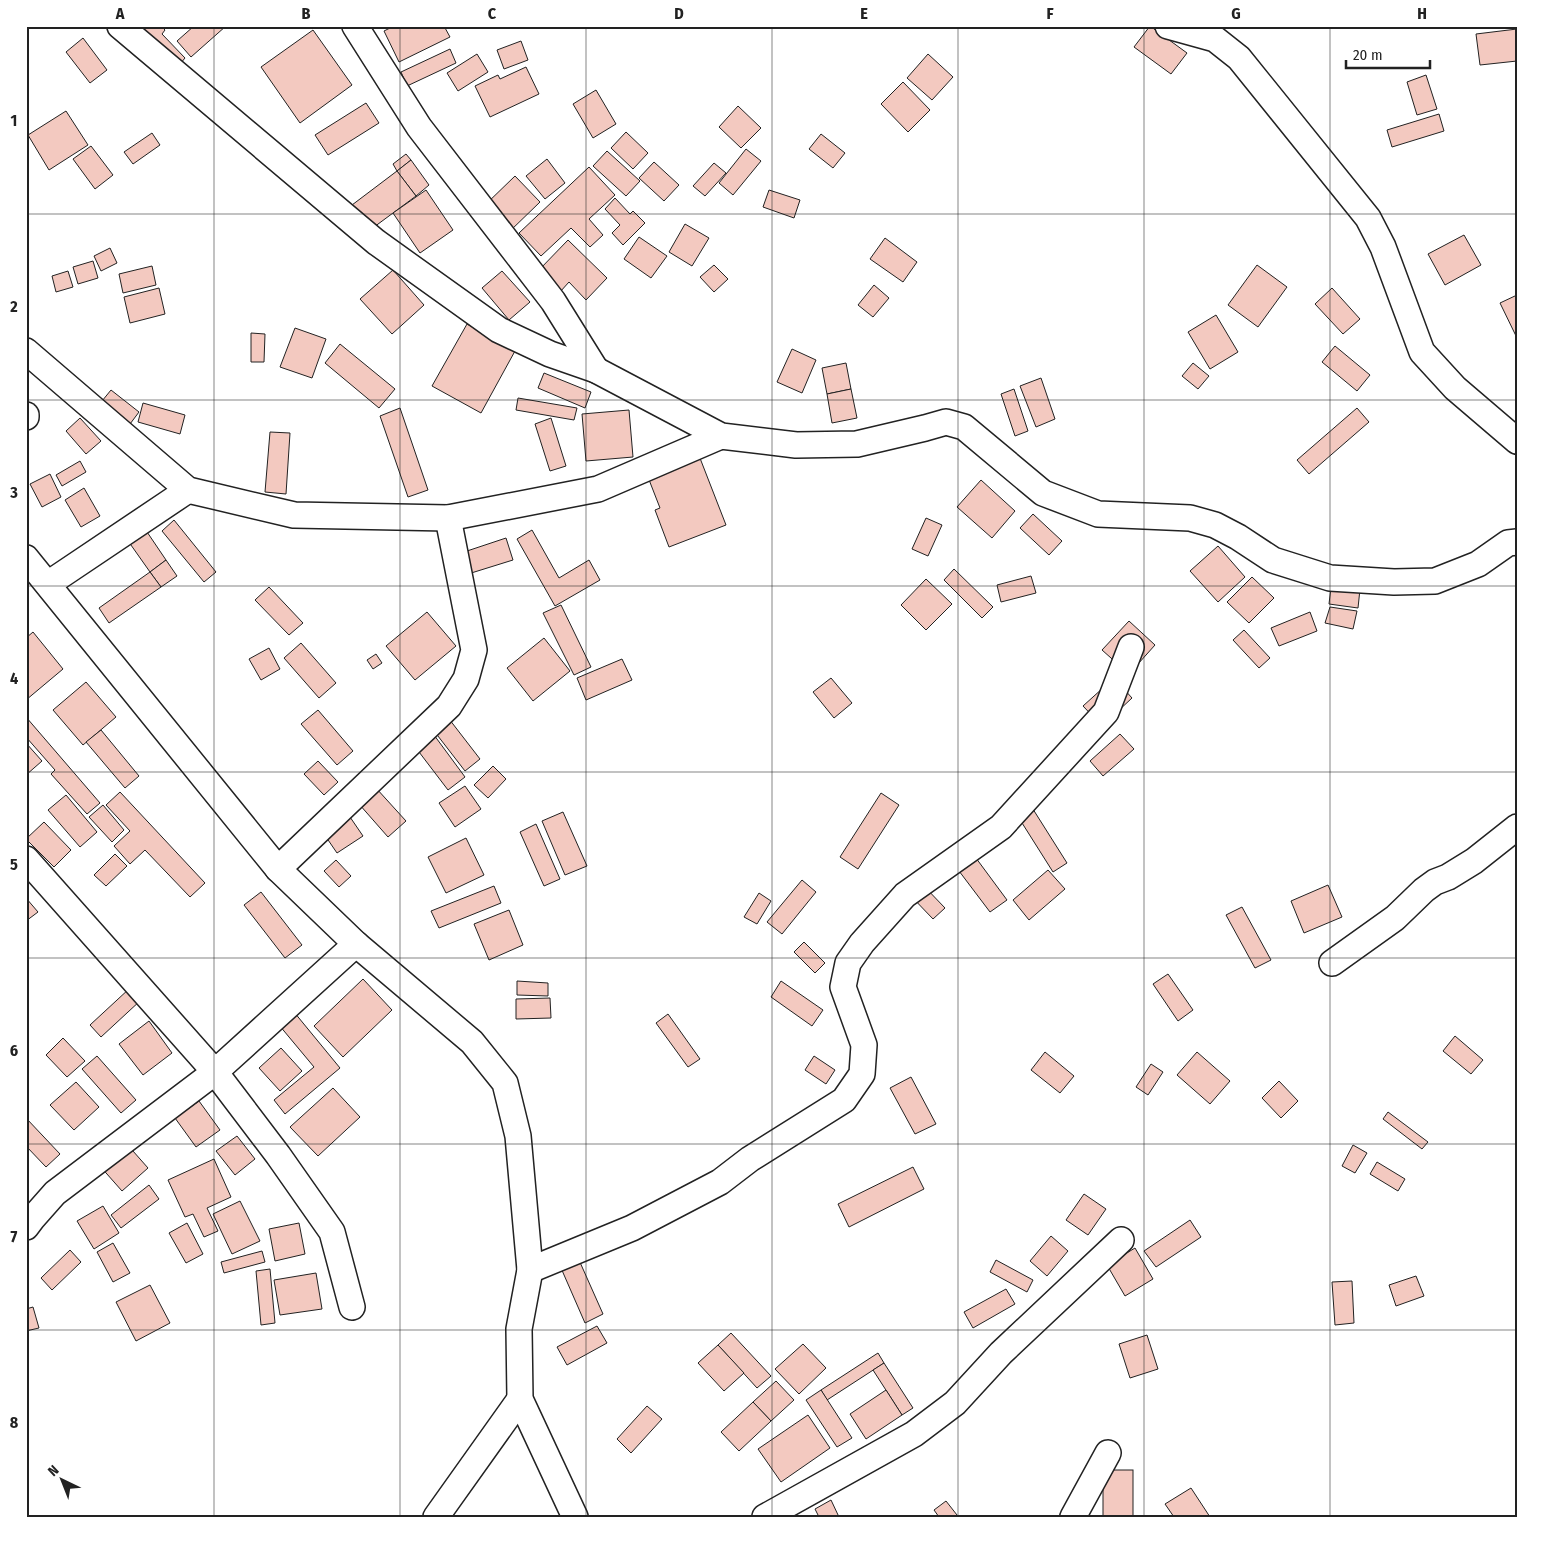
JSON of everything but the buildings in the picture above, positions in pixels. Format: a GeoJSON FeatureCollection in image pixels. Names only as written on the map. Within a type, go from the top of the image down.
{"type":"FeatureCollection","features":[{"type":"Feature","properties":{"kind":"street"},"geometry":{"type":"LineString","coordinates":[[120,26],[376,242],[499,330],[550,354],[596,370],[721,436],[796,445],[856,444],[946,422],[964,427],[1043,493],[1098,514],[1190,518],[1215,525],[1274,560],[1330,578],[1394,582],[1435,580],[1478,564],[1508,543],[1517,542]]}},
{"type":"Feature","properties":{"kind":"street"},"geometry":{"type":"LineString","coordinates":[[355,26],[418,128],[552,301],[596,370]]}},
{"type":"Feature","properties":{"kind":"street"},"geometry":{"type":"LineString","coordinates":[[1168,26],[1215,40],[1239,58],[1368,218],[1383,248],[1422,352],[1455,388],[1517,441]]}},
{"type":"Feature","properties":{"kind":"street"},"geometry":{"type":"LineString","coordinates":[[26,351],[188,490],[294,515],[448,518],[598,489],[721,436]]}},
{"type":"Feature","properties":{"kind":"street"},"geometry":{"type":"LineString","coordinates":[[48,584],[188,490]]}},
{"type":"Feature","properties":{"kind":"street"},"geometry":{"type":"LineString","coordinates":[[278,869],[449,706],[466,679],[474,650],[448,518]]}},
{"type":"Feature","properties":{"kind":"street"},"geometry":{"type":"LineString","coordinates":[[26,558],[278,869],[356,944],[472,1042],[505,1083],[518,1136],[530,1270],[519,1329],[520,1399],[575,1517]]}},
{"type":"Feature","properties":{"kind":"street"},"geometry":{"type":"LineString","coordinates":[[530,1270],[632,1228],[720,1182],[750,1159],[844,1100],[862,1074],[864,1045],[843,987],[848,963],[862,943],[905,895],[1001,826],[1106,712],[1131,647]]}},
{"type":"Feature","properties":{"kind":"street"},"geometry":{"type":"LineString","coordinates":[[1332,963],[1395,918],[1434,882],[1448,877],[1474,861],[1517,827]]}},
{"type":"Feature","properties":{"kind":"street"},"geometry":{"type":"LineString","coordinates":[[26,859],[215,1072],[278,1155],[332,1232],[352,1307]]}},
{"type":"Feature","properties":{"kind":"street"},"geometry":{"type":"LineString","coordinates":[[26,1227],[55,1192],[215,1072],[356,944]]}},
{"type":"Feature","properties":{"kind":"street"},"geometry":{"type":"LineString","coordinates":[[765,1517],[914,1434],[954,1403],[1001,1353],[1121,1240]]}},
{"type":"Feature","properties":{"kind":"street"},"geometry":{"type":"LineString","coordinates":[[436,1517],[520,1399]]}},
{"type":"Feature","properties":{"kind":"street"},"geometry":{"type":"LineString","coordinates":[[1073,1517],[1108,1453]]}}]}
